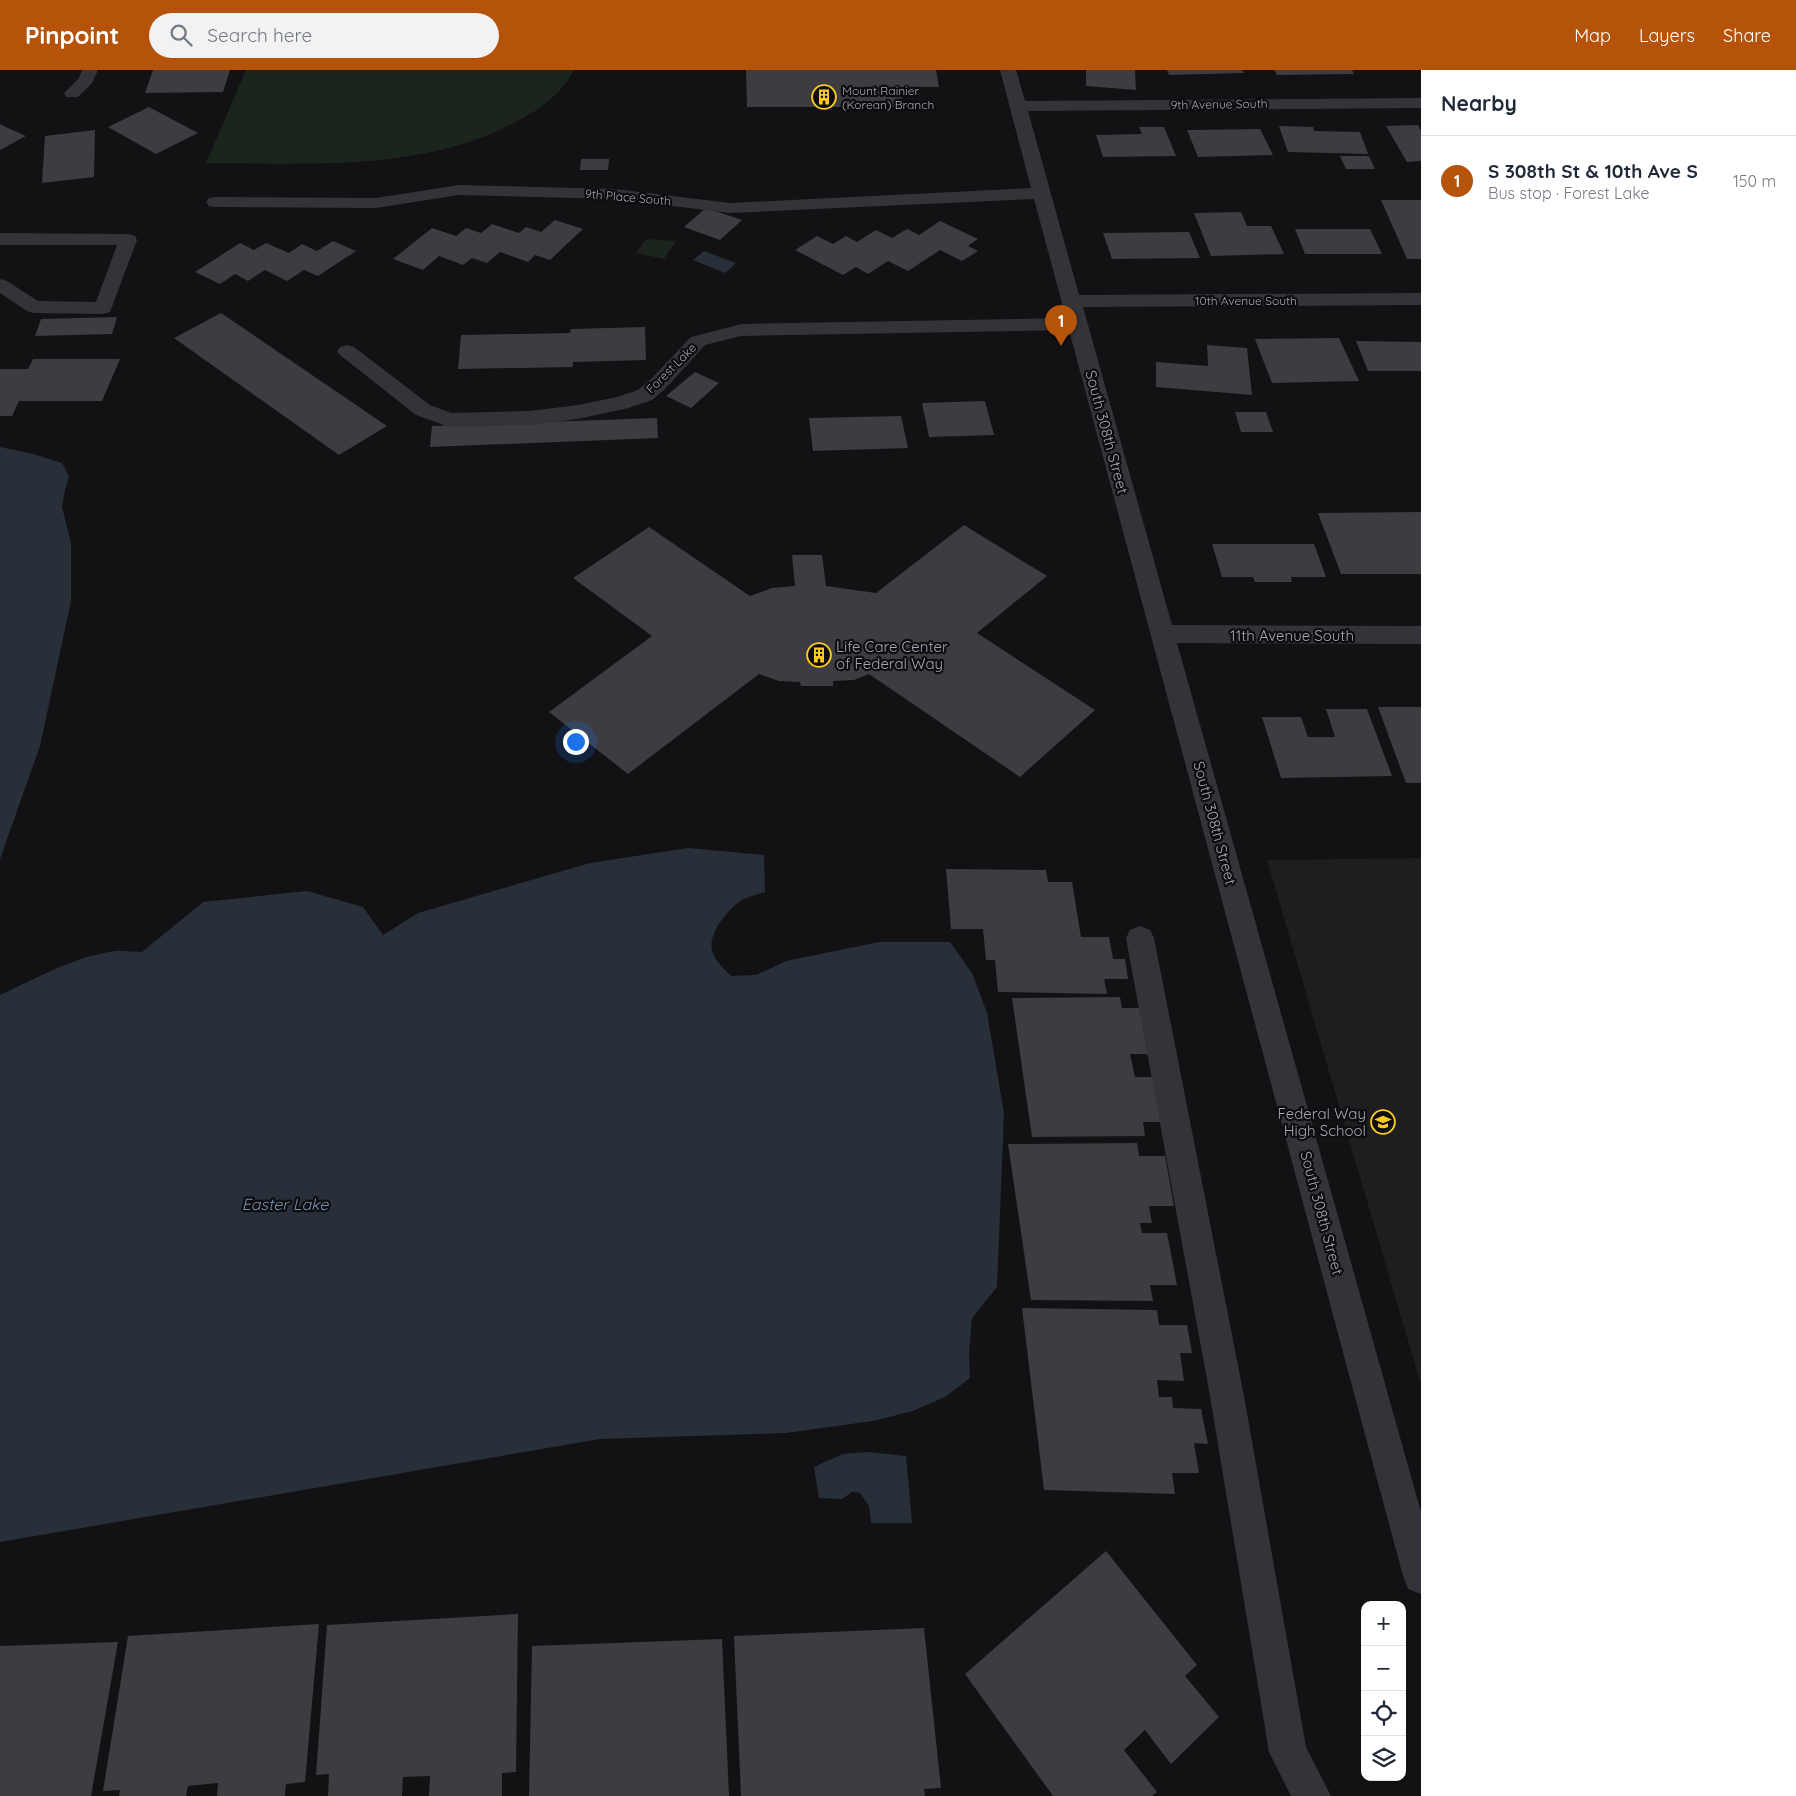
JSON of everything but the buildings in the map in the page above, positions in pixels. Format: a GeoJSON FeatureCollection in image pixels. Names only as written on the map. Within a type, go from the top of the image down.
{"type":"FeatureCollection","features":[{"type":"Feature","properties":{"kind":"street"},"geometry":{"type":"LineString","coordinates":[[72,93],[86,80],[90,70]]}},
{"type":"Feature","properties":{"kind":"street","name":"South 308th Street"},"geometry":{"type":"LineString","coordinates":[[1008,70],[1421,1576]]}},
{"type":"Feature","properties":{"kind":"street","name":"9th Avenue South"},"geometry":{"type":"LineString","coordinates":[[1018,106],[1421,103]]}},
{"type":"Feature","properties":{"kind":"street","name":"9th Place South"},"geometry":{"type":"LineString","coordinates":[[215,202],[376,203],[458,190],[615,194],[730,208],[1042,193]]}},
{"type":"Feature","properties":{"kind":"street"},"geometry":{"type":"LineString","coordinates":[[0,239],[128,240],[103,308],[34,307],[0,285]]}},
{"type":"Feature","properties":{"kind":"street","name":"10th Avenue South"},"geometry":{"type":"LineString","coordinates":[[1071,301],[1421,299]]}},
{"type":"Feature","properties":{"kind":"street","name":"Forest Lake"},"geometry":{"type":"LineString","coordinates":[[347,351],[423,410],[449,420],[530,418],[578,412],[621,403],[644,395],[658,384],[698,341],[741,330],[1078,324]]}},
{"type":"Feature","properties":{"kind":"street","name":"11th Avenue South"},"geometry":{"type":"LineString","coordinates":[[1163,634],[1421,635]]}},
{"type":"Feature","properties":{"kind":"street"},"geometry":{"type":"LineString","coordinates":[[1140,938],[1225,1387],[1288,1752],[1312,1796]]}},
{"type":"Feature","properties":{"kind":"shaded area"},"geometry":{"type":"Polygon","coordinates":[[[246,70],[574,70],[562,88],[531,114],[476,139],[439,150],[362,162],[206,163],[246,70]]]}},
{"type":"Feature","properties":{"kind":"shaded area"},"geometry":{"type":"Polygon","coordinates":[[[646,239],[676,241],[664,259],[636,253],[646,239]]]}},
{"type":"Feature","properties":{"kind":"shaded area","name":"Federal Way High School"},"geometry":{"type":"Polygon","coordinates":[[[1421,858],[1421,1385],[1267,860],[1421,858]]]}},
{"type":"Feature","properties":{"kind":"water"},"geometry":{"type":"Polygon","coordinates":[[[704,251],[736,263],[725,273],[693,260],[704,251]]]}},
{"type":"Feature","properties":{"kind":"water"},"geometry":{"type":"Polygon","coordinates":[[[0,447],[62,463],[69,476],[62,507],[71,543],[71,601],[40,746],[0,859],[0,447]]]}},
{"type":"Feature","properties":{"kind":"water","name":"Easter Lake"},"geometry":{"type":"Polygon","coordinates":[[[688,848],[764,855],[765,892],[745,899],[734,906],[719,924],[711,944],[713,955],[731,976],[756,975],[786,961],[879,942],[950,942],[972,973],[987,1013],[1004,1113],[997,1287],[972,1318],[969,1353],[970,1378],[945,1397],[913,1411],[873,1421],[786,1433],[600,1439],[0,1542],[0,995],[56,968],[85,958],[115,951],[142,952],[203,902],[307,891],[363,907],[383,935],[418,913],[590,863],[688,848]]]}},
{"type":"Feature","properties":{"kind":"water"},"geometry":{"type":"Polygon","coordinates":[[[867,1452],[906,1456],[912,1523],[871,1523],[869,1506],[860,1493],[852,1492],[842,1499],[819,1498],[814,1467],[843,1454],[867,1452]]]}},
{"type":"Feature","properties":{"kind":"place","name":"Mount Rainier (Korean) Branch"},"geometry":{"type":"Point","coordinates":[824,97]}},
{"type":"Feature","properties":{"kind":"place","name":"S 308th St & 10th Ave S"},"geometry":{"type":"Point","coordinates":[1061,346]}},
{"type":"Feature","properties":{"kind":"place","name":"Life Care Center of Federal Way"},"geometry":{"type":"Point","coordinates":[819,655]}},
{"type":"Feature","properties":{"kind":"place","name":"Federal Way High School"},"geometry":{"type":"Point","coordinates":[1383,1122]}}]}
